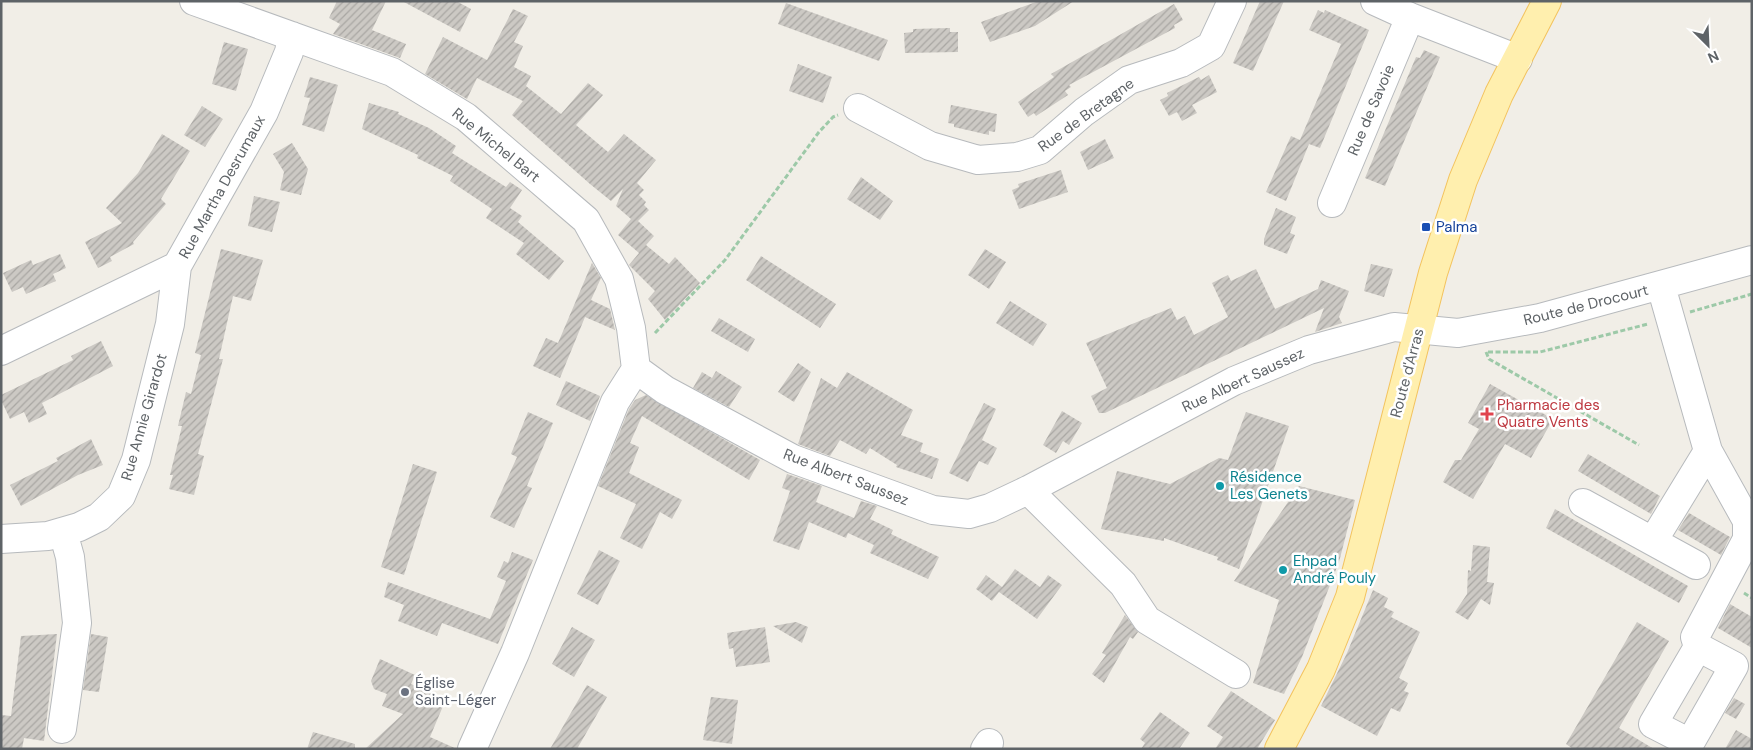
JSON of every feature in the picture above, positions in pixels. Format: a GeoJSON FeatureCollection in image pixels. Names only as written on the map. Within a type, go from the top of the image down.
{"type":"FeatureCollection","features":[{"type":"Feature","properties":{"kind":"main road","name":"Route d'Arras"},"geometry":{"type":"LineString","coordinates":[[1279,749],[1321,670],[1350,597],[1448,222],[1463,180],[1499,94],[1546,1]]}},
{"type":"Feature","properties":{"kind":"street","name":"Rue Michel Bart"},"geometry":{"type":"LineString","coordinates":[[194,1],[246,10],[292,36],[392,72],[458,112],[586,220],[619,280],[635,358]]}},
{"type":"Feature","properties":{"kind":"street","name":"Rue de Bretagne"},"geometry":{"type":"LineString","coordinates":[[858,108],[930,146],[978,160],[1017,157],[1040,150],[1084,112],[1129,80],[1180,63],[1211,46],[1232,1]]}},
{"type":"Feature","properties":{"kind":"street"},"geometry":{"type":"LineString","coordinates":[[1375,1],[1410,17],[1518,59]]}},
{"type":"Feature","properties":{"kind":"street","name":"Rue de Savoie"},"geometry":{"type":"LineString","coordinates":[[1332,203],[1410,17]]}},
{"type":"Feature","properties":{"kind":"street","name":"Rue Martha Desrumaux"},"geometry":{"type":"LineString","coordinates":[[1,350],[177,266],[264,112],[289,52],[292,36]]}},
{"type":"Feature","properties":{"kind":"street","name":"Route de Drocourt"},"geometry":{"type":"LineString","coordinates":[[1419,330],[1454,333],[1540,318],[1752,260]]}},
{"type":"Feature","properties":{"kind":"street","name":"Rue Annie Girardot"},"geometry":{"type":"LineString","coordinates":[[1,539],[48,536],[63,532],[99,517],[121,496],[136,460],[170,324],[177,266]]}},
{"type":"Feature","properties":{"kind":"street"},"geometry":{"type":"LineString","coordinates":[[1661,286],[1708,451],[1747,521],[1748,539],[1695,637],[1698,647]]}},
{"type":"Feature","properties":{"kind":"street","name":"Rue Albert Saussez"},"geometry":{"type":"LineString","coordinates":[[635,358],[665,390],[793,459],[933,510],[969,514],[990,508],[1028,490],[1234,381],[1309,350],[1394,327],[1419,330]]}},
{"type":"Feature","properties":{"kind":"street"},"geometry":{"type":"LineString","coordinates":[[472,749],[515,653],[615,402],[635,358]]}},
{"type":"Feature","properties":{"kind":"street"},"geometry":{"type":"LineString","coordinates":[[1652,542],[1708,451]]}},
{"type":"Feature","properties":{"kind":"street"},"geometry":{"type":"LineString","coordinates":[[1028,490],[1123,584],[1147,620],[1236,674]]}},
{"type":"Feature","properties":{"kind":"street"},"geometry":{"type":"LineString","coordinates":[[1582,503],[1696,566]]}},
{"type":"Feature","properties":{"kind":"street"},"geometry":{"type":"LineString","coordinates":[[62,729],[77,624],[70,557],[63,532]]}},
{"type":"Feature","properties":{"kind":"path"},"geometry":{"type":"LineString","coordinates":[[635,358],[647,342],[725,260],[833,117],[858,108]]}},
{"type":"Feature","properties":{"kind":"path"},"geometry":{"type":"LineString","coordinates":[[1454,333],[1486,352],[1540,352],[1670,318],[1752,294]]}},
{"type":"Feature","properties":{"kind":"path"},"geometry":{"type":"LineString","coordinates":[[1486,352],[1489,359],[1639,445]]}},
{"type":"Feature","properties":{"kind":"building"},"geometry":{"type":"Polygon","coordinates":[[[337,1],[386,1],[372,30],[406,44],[400,58],[333,34],[340,24],[329,18],[337,1]]]}},
{"type":"Feature","properties":{"kind":"building"},"geometry":{"type":"Polygon","coordinates":[[[402,1],[456,1],[471,9],[460,32],[402,1]]]}},
{"type":"Feature","properties":{"kind":"building"},"geometry":{"type":"Polygon","coordinates":[[[1039,1],[1074,1],[1035,26],[990,42],[981,22],[1039,1]]]}},
{"type":"Feature","properties":{"kind":"building"},"geometry":{"type":"Polygon","coordinates":[[[1260,1],[1284,1],[1253,71],[1233,63],[1260,1]]]}},
{"type":"Feature","properties":{"kind":"building"},"geometry":{"type":"Polygon","coordinates":[[[786,3],[888,40],[879,61],[778,24],[786,3]]]}},
{"type":"Feature","properties":{"kind":"building"},"geometry":{"type":"Polygon","coordinates":[[[1174,4],[1183,20],[1174,25],[1175,28],[1069,85],[1071,87],[1065,91],[1068,95],[1036,116],[1034,113],[1028,117],[1018,102],[1054,77],[1051,74],[1174,4]]]}},
{"type":"Feature","properties":{"kind":"building"},"geometry":{"type":"Polygon","coordinates":[[[513,9],[528,16],[514,42],[523,46],[514,67],[531,76],[526,86],[561,114],[588,83],[603,95],[576,125],[608,152],[624,134],[656,160],[637,183],[644,190],[639,195],[646,202],[644,205],[649,210],[638,221],[654,236],[646,245],[669,264],[675,257],[700,283],[665,320],[648,299],[655,291],[629,265],[639,253],[618,235],[631,219],[616,206],[623,189],[611,201],[590,184],[512,115],[523,101],[477,78],[467,99],[425,74],[443,37],[487,60],[513,9]]]}},
{"type":"Feature","properties":{"kind":"building"},"geometry":{"type":"Polygon","coordinates":[[[1318,10],[1324,13],[1325,10],[1369,30],[1320,148],[1309,144],[1286,201],[1266,192],[1291,136],[1300,140],[1341,44],[1309,30],[1318,10]]]}},
{"type":"Feature","properties":{"kind":"building"},"geometry":{"type":"Polygon","coordinates":[[[950,28],[950,32],[958,32],[958,52],[905,53],[904,33],[913,32],[913,29],[950,28]]]}},
{"type":"Feature","properties":{"kind":"building"},"geometry":{"type":"Polygon","coordinates":[[[224,42],[248,49],[236,91],[212,84],[224,42]]]}},
{"type":"Feature","properties":{"kind":"building"},"geometry":{"type":"Polygon","coordinates":[[[1424,50],[1440,57],[1385,186],[1365,178],[1416,57],[1420,58],[1424,50]]]}},
{"type":"Feature","properties":{"kind":"building"},"geometry":{"type":"Polygon","coordinates":[[[798,64],[832,77],[823,103],[789,91],[798,64]]]}},
{"type":"Feature","properties":{"kind":"building"},"geometry":{"type":"Polygon","coordinates":[[[1209,75],[1217,92],[1192,105],[1197,113],[1182,121],[1177,112],[1169,116],[1160,100],[1168,96],[1167,93],[1199,77],[1201,80],[1209,75]]]}},
{"type":"Feature","properties":{"kind":"building"},"geometry":{"type":"Polygon","coordinates":[[[310,77],[338,85],[324,132],[302,125],[310,98],[304,97],[310,77]]]}},
{"type":"Feature","properties":{"kind":"building"},"geometry":{"type":"Polygon","coordinates":[[[369,103],[399,112],[398,114],[429,128],[456,146],[452,153],[506,187],[510,182],[522,190],[510,208],[522,216],[518,222],[564,261],[549,280],[516,254],[524,243],[486,218],[492,209],[450,181],[453,176],[417,158],[418,155],[362,129],[369,103]]]}},
{"type":"Feature","properties":{"kind":"building"},"geometry":{"type":"Polygon","coordinates":[[[951,105],[997,114],[995,132],[989,131],[989,135],[954,127],[954,124],[948,123],[951,105]]]}},
{"type":"Feature","properties":{"kind":"building"},"geometry":{"type":"Polygon","coordinates":[[[202,106],[223,119],[205,147],[184,135],[202,106]]]}},
{"type":"Feature","properties":{"kind":"building"},"geometry":{"type":"Polygon","coordinates":[[[162,134],[190,151],[161,199],[166,204],[133,242],[134,244],[110,257],[112,261],[98,268],[85,242],[122,223],[106,208],[138,173],[162,134]]]}},
{"type":"Feature","properties":{"kind":"building"},"geometry":{"type":"Polygon","coordinates":[[[1105,139],[1114,158],[1088,170],[1080,152],[1105,139]]]}},
{"type":"Feature","properties":{"kind":"building"},"geometry":{"type":"Polygon","coordinates":[[[292,143],[308,169],[301,195],[280,190],[284,172],[273,154],[292,143]]]}},
{"type":"Feature","properties":{"kind":"building"},"geometry":{"type":"Polygon","coordinates":[[[1061,170],[1068,192],[1019,209],[1012,190],[1019,187],[1018,184],[1061,170]]]}},
{"type":"Feature","properties":{"kind":"building"},"geometry":{"type":"Polygon","coordinates":[[[861,177],[893,201],[880,220],[847,199],[861,177]]]}},
{"type":"Feature","properties":{"kind":"building"},"geometry":{"type":"Polygon","coordinates":[[[254,196],[280,202],[272,232],[248,226],[254,196]]]}},
{"type":"Feature","properties":{"kind":"building"},"geometry":{"type":"Polygon","coordinates":[[[1276,208],[1296,217],[1290,233],[1295,235],[1287,254],[1264,245],[1264,239],[1276,208]]]}},
{"type":"Feature","properties":{"kind":"building"},"geometry":{"type":"Polygon","coordinates":[[[221,249],[263,260],[251,301],[233,296],[219,359],[223,359],[198,454],[204,456],[194,495],[169,489],[173,475],[170,475],[182,426],[178,426],[186,392],[191,394],[201,355],[195,353],[221,249]]]}},
{"type":"Feature","properties":{"kind":"building"},"geometry":{"type":"Polygon","coordinates":[[[985,249],[1006,262],[989,289],[968,275],[985,249]]]}},
{"type":"Feature","properties":{"kind":"building"},"geometry":{"type":"Polygon","coordinates":[[[60,254],[66,268],[53,274],[56,281],[26,294],[23,287],[12,292],[3,273],[31,260],[33,265],[60,254]]]}},
{"type":"Feature","properties":{"kind":"building"},"geometry":{"type":"Polygon","coordinates":[[[761,256],[836,304],[820,328],[746,280],[761,256]]]}},
{"type":"Feature","properties":{"kind":"building"},"geometry":{"type":"Polygon","coordinates":[[[592,263],[601,278],[591,300],[610,309],[615,330],[585,317],[560,378],[533,366],[546,338],[558,343],[592,263]]]}},
{"type":"Feature","properties":{"kind":"building"},"geometry":{"type":"Polygon","coordinates":[[[1371,264],[1393,269],[1384,297],[1364,291],[1371,264]]]}},
{"type":"Feature","properties":{"kind":"building"},"geometry":{"type":"Polygon","coordinates":[[[1256,269],[1275,309],[1318,289],[1321,280],[1349,291],[1339,317],[1342,323],[1315,332],[1324,308],[1105,413],[1099,413],[1091,396],[1107,388],[1086,343],[1171,308],[1177,320],[1185,316],[1194,335],[1228,317],[1212,283],[1228,275],[1231,281],[1256,269]]]}},
{"type":"Feature","properties":{"kind":"building"},"geometry":{"type":"Polygon","coordinates":[[[1010,301],[1047,324],[1033,346],[996,323],[1010,301]]]}},
{"type":"Feature","properties":{"kind":"building"},"geometry":{"type":"Polygon","coordinates":[[[719,318],[755,339],[748,352],[711,331],[719,318]]]}},
{"type":"Feature","properties":{"kind":"building"},"geometry":{"type":"Polygon","coordinates":[[[101,341],[113,366],[42,403],[47,414],[29,423],[24,412],[10,419],[1,400],[1,395],[73,360],[71,356],[101,341]]]}},
{"type":"Feature","properties":{"kind":"building"},"geometry":{"type":"Polygon","coordinates":[[[798,363],[811,372],[794,402],[778,392],[798,363]]]}},
{"type":"Feature","properties":{"kind":"building"},"geometry":{"type":"Polygon","coordinates":[[[716,371],[742,387],[729,407],[693,388],[702,372],[712,378],[716,371]]]}},
{"type":"Feature","properties":{"kind":"building"},"geometry":{"type":"Polygon","coordinates":[[[847,372],[913,410],[901,435],[923,443],[920,452],[939,459],[932,479],[896,467],[897,465],[870,448],[866,454],[840,440],[830,456],[798,444],[821,378],[837,388],[847,372]]]}},
{"type":"Feature","properties":{"kind":"building"},"geometry":{"type":"Polygon","coordinates":[[[566,381],[600,396],[590,421],[556,405],[566,381]]]}},
{"type":"Feature","properties":{"kind":"building"},"geometry":{"type":"Polygon","coordinates":[[[1490,384],[1553,419],[1531,458],[1505,444],[1473,499],[1443,482],[1455,460],[1461,460],[1479,429],[1468,423],[1490,384]]]}},
{"type":"Feature","properties":{"kind":"building"},"geometry":{"type":"Polygon","coordinates":[[[646,395],[760,460],[749,480],[642,416],[630,443],[639,447],[629,473],[682,500],[672,519],[660,512],[642,549],[620,538],[636,504],[598,486],[629,409],[635,400],[646,395]]]}},
{"type":"Feature","properties":{"kind":"building"},"geometry":{"type":"Polygon","coordinates":[[[984,403],[996,409],[982,440],[997,448],[988,465],[979,461],[968,482],[949,473],[984,403]]]}},
{"type":"Feature","properties":{"kind":"building"},"geometry":{"type":"Polygon","coordinates":[[[1062,411],[1082,423],[1069,445],[1063,441],[1056,453],[1043,445],[1062,411]]]}},
{"type":"Feature","properties":{"kind":"building"},"geometry":{"type":"Polygon","coordinates":[[[528,412],[553,423],[527,486],[532,488],[514,528],[490,517],[517,457],[511,454],[528,412]]]}},
{"type":"Feature","properties":{"kind":"building","name":"Résidence Les Genets"},"geometry":{"type":"Polygon","coordinates":[[[1246,412],[1289,426],[1239,569],[1217,560],[1218,557],[1164,538],[1164,541],[1101,529],[1117,471],[1170,484],[1219,458],[1228,460],[1246,412]]]}},
{"type":"Feature","properties":{"kind":"building"},"geometry":{"type":"Polygon","coordinates":[[[91,439],[103,465],[78,475],[21,506],[10,485],[58,461],[56,458],[91,439]]]}},
{"type":"Feature","properties":{"kind":"building"},"geometry":{"type":"Polygon","coordinates":[[[1588,454],[1660,496],[1651,514],[1578,471],[1588,454]]]}},
{"type":"Feature","properties":{"kind":"building"},"geometry":{"type":"Polygon","coordinates":[[[413,464],[437,472],[404,575],[381,567],[413,464]]]}},
{"type":"Feature","properties":{"kind":"building"},"geometry":{"type":"Polygon","coordinates":[[[787,474],[822,486],[816,502],[854,518],[861,501],[877,506],[870,519],[893,530],[891,534],[939,557],[928,579],[870,553],[874,545],[848,533],[846,538],[809,522],[799,550],[773,541],[790,491],[782,488],[787,474]]]}},
{"type":"Feature","properties":{"kind":"building","name":"Ehpad André Pouly"},"geometry":{"type":"Polygon","coordinates":[[[1299,486],[1355,500],[1339,562],[1302,657],[1284,694],[1253,683],[1279,600],[1234,581],[1299,486]]]}},
{"type":"Feature","properties":{"kind":"building"},"geometry":{"type":"Polygon","coordinates":[[[1555,509],[1688,586],[1679,603],[1546,528],[1555,509]]]}},
{"type":"Feature","properties":{"kind":"building"},"geometry":{"type":"Polygon","coordinates":[[[1689,513],[1730,537],[1721,555],[1678,530],[1689,513]]]}},
{"type":"Feature","properties":{"kind":"building"},"geometry":{"type":"Polygon","coordinates":[[[1473,545],[1490,547],[1487,582],[1494,583],[1490,605],[1481,599],[1468,620],[1455,612],[1467,594],[1468,570],[1471,571],[1473,545]]]}},
{"type":"Feature","properties":{"kind":"building"},"geometry":{"type":"Polygon","coordinates":[[[599,550],[620,561],[598,605],[577,594],[599,550]]]}},
{"type":"Feature","properties":{"kind":"building"},"geometry":{"type":"Polygon","coordinates":[[[512,552],[533,560],[498,644],[442,623],[437,636],[398,621],[404,605],[384,597],[388,582],[490,619],[506,581],[497,577],[504,561],[508,563],[512,552]]]}},
{"type":"Feature","properties":{"kind":"building"},"geometry":{"type":"Polygon","coordinates":[[[1015,569],[1040,587],[1048,575],[1062,585],[1037,619],[999,592],[992,601],[976,589],[986,575],[1002,587],[1015,569]]]}},
{"type":"Feature","properties":{"kind":"building"},"geometry":{"type":"Polygon","coordinates":[[[1373,590],[1388,598],[1384,607],[1394,612],[1391,617],[1420,632],[1399,678],[1408,683],[1404,691],[1409,693],[1400,712],[1391,708],[1377,736],[1321,706],[1347,653],[1373,590]]]}},
{"type":"Feature","properties":{"kind":"building"},"geometry":{"type":"Polygon","coordinates":[[[1730,604],[1752,617],[1752,648],[1718,628],[1730,604]]]}},
{"type":"Feature","properties":{"kind":"building"},"geometry":{"type":"Polygon","coordinates":[[[1125,615],[1138,632],[1133,639],[1130,637],[1104,683],[1092,674],[1106,655],[1102,653],[1125,615]]]}},
{"type":"Feature","properties":{"kind":"building"},"geometry":{"type":"Polygon","coordinates":[[[796,622],[808,627],[802,643],[773,626],[796,622]]]}},
{"type":"Feature","properties":{"kind":"building"},"geometry":{"type":"Polygon","coordinates":[[[1637,622],[1669,641],[1619,728],[1654,749],[1573,749],[1566,744],[1637,622]]]}},
{"type":"Feature","properties":{"kind":"building"},"geometry":{"type":"Polygon","coordinates":[[[572,627],[595,640],[574,677],[552,664],[572,627]]]}},
{"type":"Feature","properties":{"kind":"building"},"geometry":{"type":"Polygon","coordinates":[[[765,627],[770,662],[736,667],[733,648],[729,649],[727,633],[765,627]]]}},
{"type":"Feature","properties":{"kind":"building"},"geometry":{"type":"Polygon","coordinates":[[[57,634],[44,741],[24,738],[22,749],[1,749],[1,715],[11,716],[21,636],[57,634]]]}},
{"type":"Feature","properties":{"kind":"building"},"geometry":{"type":"Polygon","coordinates":[[[91,634],[108,637],[99,692],[83,690],[91,634]]]}},
{"type":"Feature","properties":{"kind":"building"},"geometry":{"type":"Polygon","coordinates":[[[380,659],[415,675],[411,684],[446,699],[430,737],[457,749],[365,749],[403,714],[382,706],[387,694],[374,689],[371,681],[380,659]]]}},
{"type":"Feature","properties":{"kind":"building"},"geometry":{"type":"Polygon","coordinates":[[[587,685],[607,697],[577,749],[550,749],[587,685]]]}},
{"type":"Feature","properties":{"kind":"building"},"geometry":{"type":"Polygon","coordinates":[[[1231,691],[1275,720],[1257,749],[1215,749],[1223,737],[1207,726],[1231,691]]]}},
{"type":"Feature","properties":{"kind":"building"},"geometry":{"type":"Polygon","coordinates":[[[711,697],[738,700],[732,744],[703,740],[711,697]]]}},
{"type":"Feature","properties":{"kind":"building"},"geometry":{"type":"Polygon","coordinates":[[[1734,698],[1745,704],[1736,719],[1725,713],[1734,698]]]}},
{"type":"Feature","properties":{"kind":"building"},"geometry":{"type":"Polygon","coordinates":[[[1160,712],[1190,733],[1179,749],[1141,749],[1145,743],[1140,739],[1160,712]]]}},
{"type":"Feature","properties":{"kind":"building"},"geometry":{"type":"Polygon","coordinates":[[[1736,730],[1752,739],[1752,749],[1725,749],[1736,730]]]}},
{"type":"Feature","properties":{"kind":"building"},"geometry":{"type":"Polygon","coordinates":[[[313,732],[355,744],[355,749],[307,749],[313,732]]]}},
{"type":"Feature","properties":{"kind":"place","name":"Palma"},"geometry":{"type":"Point","coordinates":[1426,227]}},
{"type":"Feature","properties":{"kind":"place","name":"Pharmacie des Quatre Vents"},"geometry":{"type":"Point","coordinates":[1487,414]}},
{"type":"Feature","properties":{"kind":"place","name":"Résidence Les Genets"},"geometry":{"type":"Point","coordinates":[1220,486]}},
{"type":"Feature","properties":{"kind":"place","name":"Ehpad André Pouly"},"geometry":{"type":"Point","coordinates":[1283,570]}},
{"type":"Feature","properties":{"kind":"place","name":"Église Saint-Léger"},"geometry":{"type":"Point","coordinates":[405,692]}}]}
